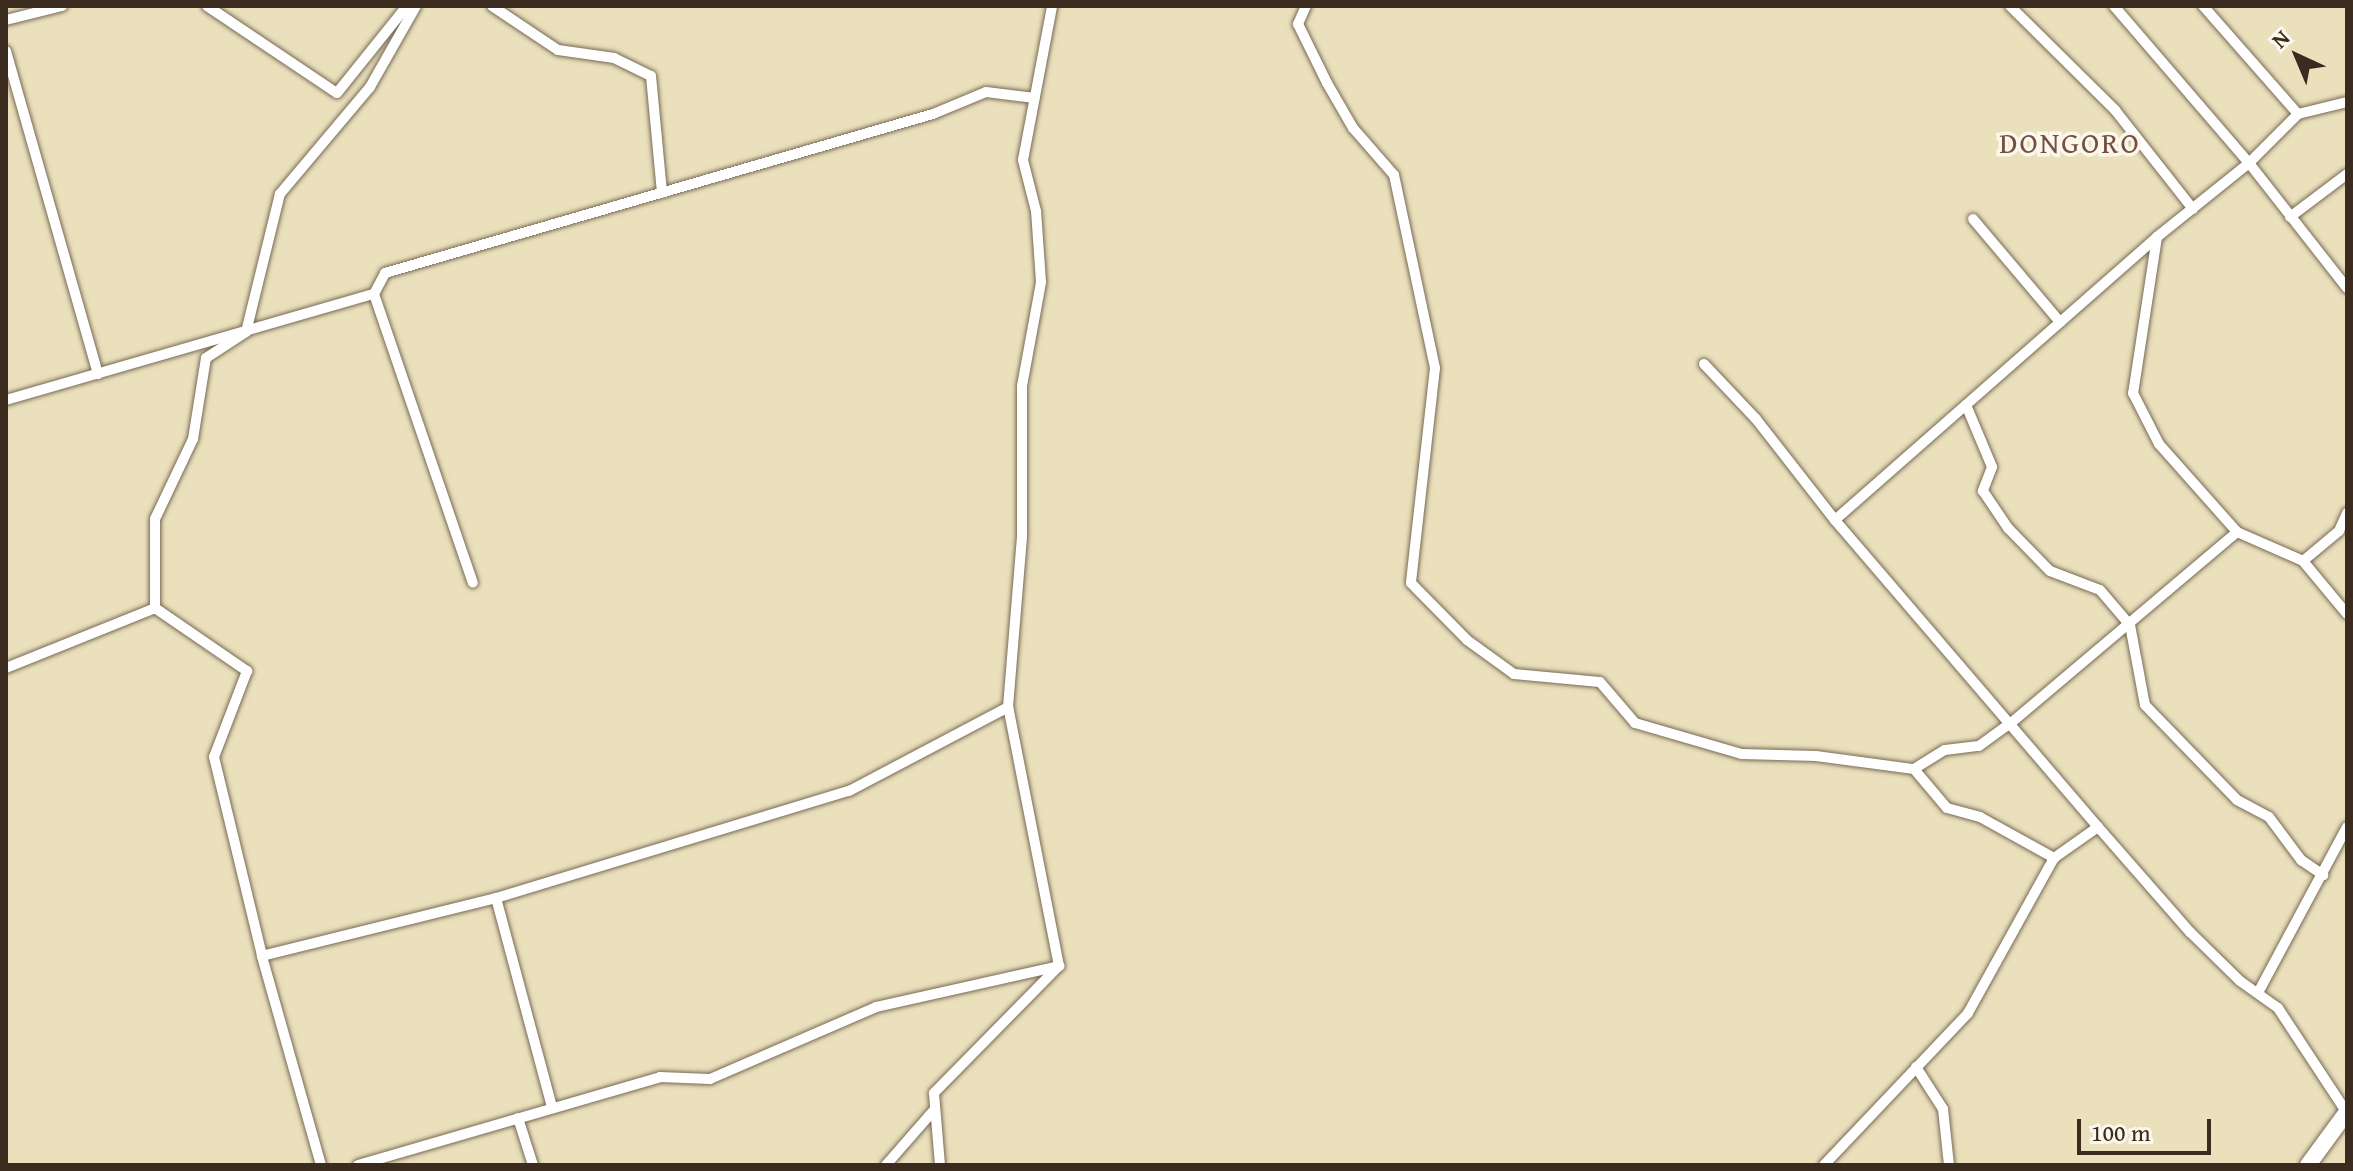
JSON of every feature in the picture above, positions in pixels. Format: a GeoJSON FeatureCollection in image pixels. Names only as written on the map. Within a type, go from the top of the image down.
{"type":"FeatureCollection","features":[{"type":"Feature","properties":{"kind":"main road"},"geometry":{"type":"LineString","coordinates":[[2308,1165],[2347,1112]]}},
{"type":"Feature","properties":{"kind":"street"},"geometry":{"type":"LineString","coordinates":[[6,20],[59,6]]}},
{"type":"Feature","properties":{"kind":"street"},"geometry":{"type":"LineString","coordinates":[[207,6],[337,93],[407,6]]}},
{"type":"Feature","properties":{"kind":"street"},"geometry":{"type":"LineString","coordinates":[[155,608],[155,519],[193,439],[206,358],[246,332],[280,194],[370,87],[416,6]]}},
{"type":"Feature","properties":{"kind":"street"},"geometry":{"type":"LineString","coordinates":[[492,6],[558,50],[614,58],[651,76],[662,192]]}},
{"type":"Feature","properties":{"kind":"street"},"geometry":{"type":"LineString","coordinates":[[1052,6],[1023,160],[1036,211],[1041,282],[1022,386],[1022,535],[1008,707],[1059,966]]}},
{"type":"Feature","properties":{"kind":"street"},"geometry":{"type":"LineString","coordinates":[[1306,6],[1298,24],[1327,83],[1353,128],[1394,175],[1435,368],[1411,583],[1488,657],[1514,674],[1600,682],[1635,723],[1742,754],[1816,756],[1914,769],[1945,750],[1979,746],[2011,723],[2237,532]]}},
{"type":"Feature","properties":{"kind":"street"},"geometry":{"type":"LineString","coordinates":[[2010,6],[2115,110],[2193,209]]}},
{"type":"Feature","properties":{"kind":"street"},"geometry":{"type":"LineString","coordinates":[[2114,6],[2249,163],[2347,288]]}},
{"type":"Feature","properties":{"kind":"street"},"geometry":{"type":"LineString","coordinates":[[2203,6],[2298,114]]}},
{"type":"Feature","properties":{"kind":"street"},"geometry":{"type":"LineString","coordinates":[[6,51],[98,374]]}},
{"type":"Feature","properties":{"kind":"street"},"geometry":{"type":"LineString","coordinates":[[6,400],[374,294],[385,273],[933,114],[986,92],[1035,98]]}},
{"type":"Feature","properties":{"kind":"street"},"geometry":{"type":"LineString","coordinates":[[1835,520],[2157,237],[2249,163],[2298,114],[2347,102]]}},
{"type":"Feature","properties":{"kind":"street"},"geometry":{"type":"LineString","coordinates":[[2290,217],[2347,174]]}},
{"type":"Feature","properties":{"kind":"street"},"geometry":{"type":"LineString","coordinates":[[1973,219],[2060,322]]}},
{"type":"Feature","properties":{"kind":"street"},"geometry":{"type":"LineString","coordinates":[[2157,237],[2133,393],[2159,444],[2237,532],[2303,561],[2347,614]]}},
{"type":"Feature","properties":{"kind":"street"},"geometry":{"type":"LineString","coordinates":[[374,294],[473,583]]}},
{"type":"Feature","properties":{"kind":"street"},"geometry":{"type":"LineString","coordinates":[[1704,364],[1756,419],[1835,520],[2190,932],[2240,981],[2259,991],[2278,1008],[2347,1112]]}},
{"type":"Feature","properties":{"kind":"street"},"geometry":{"type":"LineString","coordinates":[[1966,405],[1992,467],[1983,491],[2008,528],[2050,571],[2100,590],[2130,625],[2145,705],[2237,800],[2269,817],[2301,860],[2323,875]]}},
{"type":"Feature","properties":{"kind":"street"},"geometry":{"type":"LineString","coordinates":[[2303,561],[2339,531],[2347,513]]}},
{"type":"Feature","properties":{"kind":"street"},"geometry":{"type":"LineString","coordinates":[[6,668],[155,608]]}},
{"type":"Feature","properties":{"kind":"street"},"geometry":{"type":"LineString","coordinates":[[155,608],[247,671],[214,757],[262,956],[321,1165]]}},
{"type":"Feature","properties":{"kind":"street"},"geometry":{"type":"LineString","coordinates":[[262,956],[496,898],[849,791],[1008,707]]}},
{"type":"Feature","properties":{"kind":"street"},"geometry":{"type":"LineString","coordinates":[[1914,769],[1947,808],[1980,817],[2054,858]]}},
{"type":"Feature","properties":{"kind":"street"},"geometry":{"type":"LineString","coordinates":[[1824,1165],[1968,1013],[2054,858],[2098,827]]}},
{"type":"Feature","properties":{"kind":"street"},"geometry":{"type":"LineString","coordinates":[[2259,991],[2347,827]]}},
{"type":"Feature","properties":{"kind":"street"},"geometry":{"type":"LineString","coordinates":[[496,898],[552,1107]]}},
{"type":"Feature","properties":{"kind":"street"},"geometry":{"type":"LineString","coordinates":[[358,1165],[660,1077],[710,1079],[876,1007],[1059,966]]}},
{"type":"Feature","properties":{"kind":"street"},"geometry":{"type":"LineString","coordinates":[[940,1165],[934,1093],[1059,966]]}},
{"type":"Feature","properties":{"kind":"street"},"geometry":{"type":"LineString","coordinates":[[1916,1067],[1943,1109],[1949,1165]]}},
{"type":"Feature","properties":{"kind":"street"},"geometry":{"type":"LineString","coordinates":[[886,1165],[935,1109]]}},
{"type":"Feature","properties":{"kind":"street"},"geometry":{"type":"LineString","coordinates":[[518,1118],[533,1165]]}},
{"type":"Feature","properties":{"kind":"district","name":"DONGORO"},"geometry":{"type":"Point","coordinates":[2070,142]}}]}
